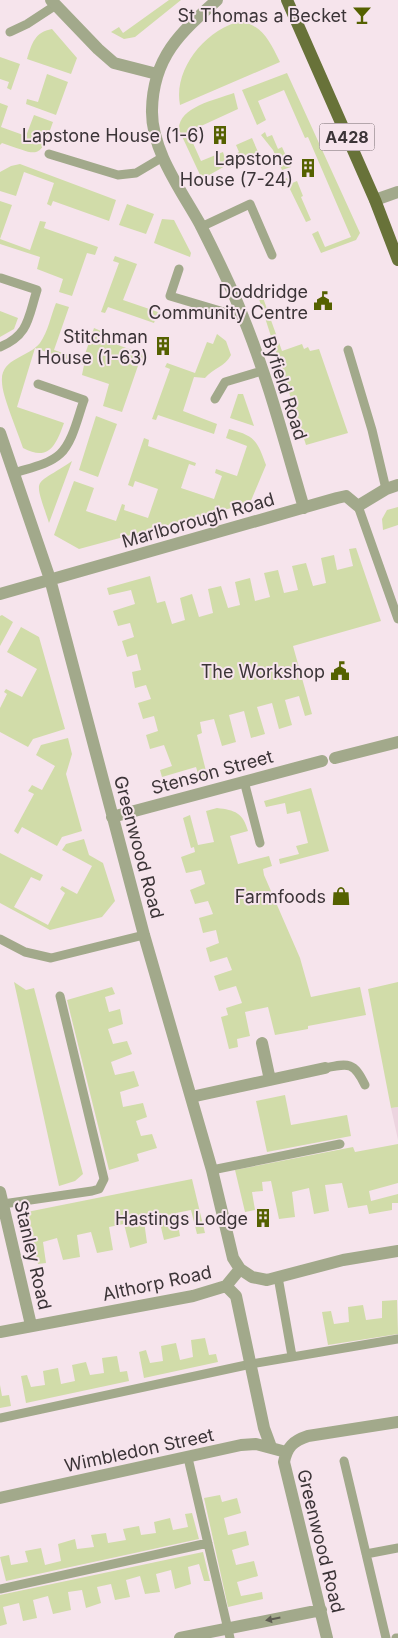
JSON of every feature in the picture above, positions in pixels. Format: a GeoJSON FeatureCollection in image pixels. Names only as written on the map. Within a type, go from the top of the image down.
{"type":"FeatureCollection","features":[{"type":"Feature","properties":{"kind":"main road","name":"A428"},"geometry":{"type":"LineString","coordinates":[[287,0],[375,200],[398,260]]}},
{"type":"Feature","properties":{"kind":"street","name":"Byfield Road"},"geometry":{"type":"LineString","coordinates":[[217,0],[185,28],[171,44],[157,74],[152,112],[155,133],[163,157],[201,227],[244,318],[304,508]]}},
{"type":"Feature","properties":{"kind":"street"},"geometry":{"type":"LineString","coordinates":[[54,2],[98,49],[114,63],[157,74]]}},
{"type":"Feature","properties":{"kind":"street"},"geometry":{"type":"LineString","coordinates":[[375,200],[398,192]]}},
{"type":"Feature","properties":{"kind":"street","name":"Greenwood Road"},"geometry":{"type":"LineString","coordinates":[[0,433],[50,579],[144,935],[212,1170],[232,1258],[240,1269]]}},
{"type":"Feature","properties":{"kind":"street"},"geometry":{"type":"LineString","coordinates":[[358,506],[392,487]]}},
{"type":"Feature","properties":{"kind":"street","name":"Marlborough Road"},"geometry":{"type":"LineString","coordinates":[[0,594],[346,496],[358,506]]}},
{"type":"Feature","properties":{"kind":"street"},"geometry":{"type":"LineString","coordinates":[[335,758],[398,742]]}},
{"type":"Feature","properties":{"kind":"street","name":"Stenson Street"},"geometry":{"type":"LineString","coordinates":[[112,817],[322,761]]}},
{"type":"Feature","properties":{"kind":"street"},"geometry":{"type":"LineString","coordinates":[[262,1043],[270,1080]]}},
{"type":"Feature","properties":{"kind":"street"},"geometry":{"type":"LineString","coordinates":[[191,1097],[325,1068]]}},
{"type":"Feature","properties":{"kind":"street","name":"Stanley Road"},"geometry":{"type":"LineString","coordinates":[[1,1198],[31,1325]]}},
{"type":"Feature","properties":{"kind":"street"},"geometry":{"type":"LineString","coordinates":[[240,1269],[252,1277],[268,1280],[343,1260],[398,1251]]}},
{"type":"Feature","properties":{"kind":"street","name":"Althorp Road"},"geometry":{"type":"LineString","coordinates":[[0,1332],[193,1296],[226,1286],[240,1269]]}},
{"type":"Feature","properties":{"kind":"street"},"geometry":{"type":"LineString","coordinates":[[226,1286],[236,1296],[264,1428],[271,1447]]}},
{"type":"Feature","properties":{"kind":"street"},"geometry":{"type":"LineString","coordinates":[[286,1452],[294,1441],[308,1436],[398,1422]]}},
{"type":"Feature","properties":{"kind":"street","name":"Wimbledon Street"},"geometry":{"type":"LineString","coordinates":[[0,1498],[241,1445],[271,1447],[286,1452]]}},
{"type":"Feature","properties":{"kind":"street","name":"Greenwood Road"},"geometry":{"type":"LineString","coordinates":[[286,1452],[284,1462],[327,1638]]}},
{"type":"Feature","properties":{"kind":"street"},"geometry":{"type":"LineString","coordinates":[[180,1638],[229,1632],[321,1610]]}},
{"type":"Feature","properties":{"kind":"lane"},"geometry":{"type":"LineString","coordinates":[[10,32],[26,24],[54,2]]}},
{"type":"Feature","properties":{"kind":"lane"},"geometry":{"type":"LineString","coordinates":[[49,154],[118,175],[136,173],[163,157]]}},
{"type":"Feature","properties":{"kind":"lane"},"geometry":{"type":"LineString","coordinates":[[201,227],[250,204],[272,255]]}},
{"type":"Feature","properties":{"kind":"lane"},"geometry":{"type":"LineString","coordinates":[[179,269],[170,296],[244,318]]}},
{"type":"Feature","properties":{"kind":"lane"},"geometry":{"type":"LineString","coordinates":[[0,347],[15,341],[23,332],[37,290],[1,278]]}},
{"type":"Feature","properties":{"kind":"lane"},"geometry":{"type":"LineString","coordinates":[[348,350],[372,430],[392,487]]}},
{"type":"Feature","properties":{"kind":"lane"},"geometry":{"type":"LineString","coordinates":[[214,399],[225,382],[262,371]]}},
{"type":"Feature","properties":{"kind":"lane"},"geometry":{"type":"LineString","coordinates":[[14,473],[47,462],[61,453],[69,441],[84,400],[38,384]]}},
{"type":"Feature","properties":{"kind":"lane"},"geometry":{"type":"LineString","coordinates":[[358,506],[398,619]]}},
{"type":"Feature","properties":{"kind":"lane"},"geometry":{"type":"LineString","coordinates":[[244,781],[260,843]]}},
{"type":"Feature","properties":{"kind":"lane"},"geometry":{"type":"LineString","coordinates":[[0,939],[25,952],[50,958],[144,935]]}},
{"type":"Feature","properties":{"kind":"lane"},"geometry":{"type":"LineString","coordinates":[[1,1198],[92,1191],[99,1188],[104,1178],[60,996]]}},
{"type":"Feature","properties":{"kind":"lane"},"geometry":{"type":"LineString","coordinates":[[325,1068],[348,1064],[358,1070],[365,1085]]}},
{"type":"Feature","properties":{"kind":"lane"},"geometry":{"type":"LineString","coordinates":[[212,1170],[340,1144]]}},
{"type":"Feature","properties":{"kind":"lane"},"geometry":{"type":"LineString","coordinates":[[278,1277],[292,1356]]}},
{"type":"Feature","properties":{"kind":"lane"},"geometry":{"type":"LineString","coordinates":[[0,1418],[251,1364],[398,1339]]}},
{"type":"Feature","properties":{"kind":"lane"},"geometry":{"type":"LineString","coordinates":[[188,1458],[229,1632]]}},
{"type":"Feature","properties":{"kind":"lane"},"geometry":{"type":"LineString","coordinates":[[344,1461],[386,1638]]}},
{"type":"Feature","properties":{"kind":"lane"},"geometry":{"type":"LineString","coordinates":[[0,1589],[208,1543]]}},
{"type":"Feature","properties":{"kind":"lane"},"geometry":{"type":"LineString","coordinates":[[366,1554],[398,1548]]}},
{"type":"Feature","properties":{"kind":"shaded area"},"geometry":{"type":"Polygon","coordinates":[[[398,1107],[398,1140],[391,1108],[398,1107]]]}},
{"type":"Feature","properties":{"kind":"green space"},"geometry":{"type":"Polygon","coordinates":[[[169,0],[181,0],[135,37],[124,39],[111,32],[119,27],[123,33],[169,0]]]}},
{"type":"Feature","properties":{"kind":"green space"},"geometry":{"type":"Polygon","coordinates":[[[241,21],[249,23],[265,36],[280,62],[180,105],[179,91],[182,78],[187,65],[195,53],[216,32],[228,25],[241,21]]]}},
{"type":"Feature","properties":{"kind":"green space"},"geometry":{"type":"Polygon","coordinates":[[[52,29],[77,58],[71,74],[27,59],[35,39],[46,30],[52,29]]]}},
{"type":"Feature","properties":{"kind":"green space"},"geometry":{"type":"Polygon","coordinates":[[[0,57],[20,64],[11,90],[7,88],[9,82],[0,79],[0,57]]]}},
{"type":"Feature","properties":{"kind":"green space"},"geometry":{"type":"Polygon","coordinates":[[[287,73],[360,233],[356,240],[321,253],[312,234],[318,231],[325,247],[351,237],[308,137],[305,138],[284,90],[258,101],[266,120],[257,125],[242,90],[287,73]]]}},
{"type":"Feature","properties":{"kind":"green space"},"geometry":{"type":"Polygon","coordinates":[[[47,74],[68,82],[56,115],[26,104],[27,99],[38,102],[47,74]]]}},
{"type":"Feature","properties":{"kind":"green space"},"geometry":{"type":"Polygon","coordinates":[[[234,93],[238,109],[188,132],[201,161],[223,152],[227,165],[202,179],[179,130],[180,122],[185,115],[199,105],[234,93]]]}},
{"type":"Feature","properties":{"kind":"green space"},"geometry":{"type":"Polygon","coordinates":[[[0,103],[8,106],[1,127],[26,136],[34,115],[53,122],[40,149],[36,152],[31,152],[2,143],[0,145],[0,103]]]}},
{"type":"Feature","properties":{"kind":"green space"},"geometry":{"type":"Polygon","coordinates":[[[265,132],[267,137],[272,135],[278,149],[282,147],[291,167],[282,170],[273,150],[261,135],[265,132]]]}},
{"type":"Feature","properties":{"kind":"green space"},"geometry":{"type":"Polygon","coordinates":[[[252,138],[258,152],[237,162],[234,155],[239,152],[236,145],[252,138]]]}},
{"type":"Feature","properties":{"kind":"green space"},"geometry":{"type":"Polygon","coordinates":[[[20,164],[116,200],[109,221],[53,201],[51,206],[47,204],[54,183],[24,172],[16,196],[0,191],[0,172],[20,164]]]}},
{"type":"Feature","properties":{"kind":"green space"},"geometry":{"type":"Polygon","coordinates":[[[287,178],[290,184],[297,181],[303,196],[301,197],[311,220],[306,222],[285,179],[287,178]]]}},
{"type":"Feature","properties":{"kind":"green space"},"geometry":{"type":"Polygon","coordinates":[[[0,201],[12,205],[0,239],[0,201]]]}},
{"type":"Feature","properties":{"kind":"green space"},"geometry":{"type":"Polygon","coordinates":[[[127,204],[154,214],[146,234],[119,225],[127,204]]]}},
{"type":"Feature","properties":{"kind":"green space"},"geometry":{"type":"Polygon","coordinates":[[[162,219],[174,220],[191,253],[190,257],[154,243],[162,219]]]}},
{"type":"Feature","properties":{"kind":"green space"},"geometry":{"type":"Polygon","coordinates":[[[40,221],[46,222],[44,228],[98,247],[95,255],[87,253],[72,296],[59,292],[63,279],[37,269],[40,257],[0,244],[0,239],[30,250],[40,221]]]}},
{"type":"Feature","properties":{"kind":"green space"},"geometry":{"type":"Polygon","coordinates":[[[115,256],[137,264],[123,300],[158,312],[154,323],[108,307],[105,313],[101,312],[119,263],[113,261],[115,256]]]}},
{"type":"Feature","properties":{"kind":"green space"},"geometry":{"type":"Polygon","coordinates":[[[262,295],[282,351],[302,344],[304,349],[308,347],[310,351],[319,349],[348,433],[306,445],[258,296],[262,295]]]}},
{"type":"Feature","properties":{"kind":"green space"},"geometry":{"type":"Polygon","coordinates":[[[56,303],[69,307],[54,350],[83,360],[94,328],[101,331],[99,338],[148,356],[145,362],[140,360],[122,412],[103,406],[109,384],[82,375],[84,365],[35,348],[43,339],[56,303]]]}},
{"type":"Feature","properties":{"kind":"green space"},"geometry":{"type":"Polygon","coordinates":[[[0,311],[18,318],[14,329],[0,337],[0,311]]]}},
{"type":"Feature","properties":{"kind":"green space"},"geometry":{"type":"Polygon","coordinates":[[[217,334],[226,341],[231,355],[226,362],[205,378],[194,377],[183,411],[217,424],[214,434],[158,415],[156,420],[152,419],[170,369],[165,367],[167,363],[195,373],[207,342],[213,344],[217,334]]]}},
{"type":"Feature","properties":{"kind":"green space"},"geometry":{"type":"Polygon","coordinates":[[[35,348],[17,407],[64,423],[58,438],[50,449],[45,452],[32,452],[23,448],[5,396],[2,382],[3,374],[5,368],[35,348]]]}},
{"type":"Feature","properties":{"kind":"green space"},"geometry":{"type":"Polygon","coordinates":[[[238,394],[243,394],[254,426],[230,418],[238,394]]]}},
{"type":"Feature","properties":{"kind":"green space"},"geometry":{"type":"Polygon","coordinates":[[[96,416],[117,424],[98,477],[79,470],[96,416]]]}},
{"type":"Feature","properties":{"kind":"green space"},"geometry":{"type":"Polygon","coordinates":[[[229,429],[254,440],[266,465],[250,503],[79,549],[54,535],[74,481],[94,488],[86,511],[116,521],[122,504],[125,505],[124,510],[148,518],[158,489],[135,481],[133,487],[128,485],[144,438],[149,440],[148,446],[196,463],[195,466],[189,464],[181,488],[214,499],[222,476],[215,473],[216,469],[237,476],[247,446],[226,438],[229,429]]]}},
{"type":"Feature","properties":{"kind":"green space"},"geometry":{"type":"Polygon","coordinates":[[[72,461],[49,523],[40,496],[40,484],[72,461]]]}},
{"type":"Feature","properties":{"kind":"green space"},"geometry":{"type":"Polygon","coordinates":[[[398,507],[398,525],[383,530],[382,519],[387,510],[398,507]]]}},
{"type":"Feature","properties":{"kind":"green space"},"geometry":{"type":"Polygon","coordinates":[[[356,548],[381,621],[293,646],[312,714],[305,716],[299,696],[285,700],[292,725],[279,729],[272,703],[257,707],[265,734],[251,738],[244,711],[229,715],[236,742],[222,746],[214,719],[200,722],[202,733],[197,735],[207,775],[199,777],[196,767],[162,777],[160,770],[172,766],[164,745],[150,749],[146,735],[158,731],[154,716],[143,719],[138,703],[151,699],[146,685],[135,688],[132,672],[141,670],[137,654],[127,657],[122,641],[134,637],[130,623],[118,626],[113,611],[135,604],[131,590],[109,595],[107,588],[150,576],[157,603],[165,601],[172,624],[185,620],[180,598],[192,594],[199,617],[213,613],[208,589],[221,586],[228,608],[240,605],[235,582],[250,578],[255,601],[270,597],[264,573],[278,570],[284,593],[298,590],[292,566],[306,563],[313,586],[326,583],[321,558],[334,555],[337,570],[353,566],[349,549],[356,548]]]}},
{"type":"Feature","properties":{"kind":"green space"},"geometry":{"type":"Polygon","coordinates":[[[2,615],[13,622],[0,646],[0,616],[2,615]]]}},
{"type":"Feature","properties":{"kind":"green space"},"geometry":{"type":"Polygon","coordinates":[[[21,627],[39,637],[65,729],[33,739],[28,747],[0,732],[0,708],[7,694],[4,692],[6,689],[22,697],[37,669],[7,652],[21,627]]]}},
{"type":"Feature","properties":{"kind":"green space"},"geometry":{"type":"Polygon","coordinates":[[[68,738],[72,754],[66,774],[82,831],[62,837],[57,846],[22,827],[18,834],[14,831],[34,794],[28,791],[32,785],[42,790],[55,766],[36,755],[41,745],[68,738]]]}},
{"type":"Feature","properties":{"kind":"green space"},"geometry":{"type":"Polygon","coordinates":[[[311,788],[329,851],[280,864],[279,859],[299,854],[296,846],[308,843],[300,811],[287,814],[285,803],[266,807],[264,801],[311,788]]]}},
{"type":"Feature","properties":{"kind":"green space"},"geometry":{"type":"Polygon","coordinates":[[[217,808],[233,811],[241,816],[246,825],[248,831],[230,836],[238,864],[269,856],[272,866],[263,869],[264,875],[300,958],[311,997],[360,987],[366,1015],[308,1026],[308,1029],[275,1035],[268,1007],[245,1012],[250,1036],[237,1039],[238,1047],[229,1049],[221,1017],[228,1015],[226,1008],[242,1003],[236,986],[219,991],[214,976],[232,970],[227,957],[210,962],[206,948],[219,943],[216,930],[203,933],[199,918],[213,914],[208,901],[195,904],[190,890],[205,884],[201,870],[186,873],[181,857],[195,852],[194,847],[191,848],[183,818],[190,815],[198,845],[214,842],[206,811],[217,808]]]}},
{"type":"Feature","properties":{"kind":"green space"},"geometry":{"type":"Polygon","coordinates":[[[84,839],[89,855],[103,863],[115,901],[102,917],[50,930],[0,903],[0,853],[43,875],[40,881],[31,877],[14,907],[48,925],[65,893],[60,889],[62,886],[77,894],[92,866],[62,850],[66,844],[84,839]]]}},
{"type":"Feature","properties":{"kind":"green space"},"geometry":{"type":"Polygon","coordinates":[[[14,982],[26,990],[34,988],[83,1174],[75,1181],[59,1186],[14,982]]]}},
{"type":"Feature","properties":{"kind":"green space"},"geometry":{"type":"Polygon","coordinates":[[[398,982],[398,1107],[391,1108],[368,989],[398,982]]]}},
{"type":"Feature","properties":{"kind":"green space"},"geometry":{"type":"Polygon","coordinates":[[[112,987],[115,994],[105,997],[109,1012],[120,1009],[123,1024],[108,1029],[113,1044],[127,1041],[132,1054],[111,1062],[115,1075],[134,1071],[139,1086],[120,1092],[123,1107],[143,1103],[147,1117],[136,1121],[141,1136],[152,1134],[157,1148],[137,1154],[139,1161],[109,1170],[67,1000],[112,987]]]}},
{"type":"Feature","properties":{"kind":"green space"},"geometry":{"type":"Polygon","coordinates":[[[285,1095],[291,1125],[347,1115],[351,1136],[267,1152],[256,1101],[285,1095]]]}},
{"type":"Feature","properties":{"kind":"green space"},"geometry":{"type":"Polygon","coordinates":[[[398,1144],[398,1183],[369,1191],[371,1201],[398,1194],[398,1203],[392,1203],[392,1210],[369,1214],[367,1205],[348,1208],[342,1183],[325,1185],[329,1211],[314,1214],[309,1188],[292,1192],[295,1217],[279,1219],[271,1181],[262,1182],[263,1191],[252,1192],[255,1210],[245,1212],[235,1170],[353,1147],[355,1152],[398,1144]]]}},
{"type":"Feature","properties":{"kind":"green space"},"geometry":{"type":"Polygon","coordinates":[[[192,1179],[205,1233],[197,1234],[191,1210],[176,1213],[180,1236],[164,1240],[159,1219],[144,1221],[147,1243],[130,1248],[124,1224],[109,1227],[113,1250],[97,1253],[91,1232],[77,1235],[80,1257],[63,1260],[57,1238],[43,1242],[46,1263],[38,1264],[27,1212],[192,1179]]]}},
{"type":"Feature","properties":{"kind":"green space"},"geometry":{"type":"Polygon","coordinates":[[[397,1300],[398,1334],[328,1345],[322,1312],[331,1311],[334,1324],[349,1322],[348,1307],[363,1305],[366,1320],[382,1318],[382,1301],[397,1300]]]}},
{"type":"Feature","properties":{"kind":"green space"},"geometry":{"type":"Polygon","coordinates":[[[205,1338],[209,1355],[216,1354],[218,1362],[144,1378],[139,1352],[146,1350],[150,1363],[163,1361],[161,1346],[176,1343],[180,1360],[193,1357],[191,1340],[205,1338]]]}},
{"type":"Feature","properties":{"kind":"green space"},"geometry":{"type":"Polygon","coordinates":[[[117,1356],[120,1372],[127,1371],[129,1381],[26,1403],[21,1376],[27,1375],[31,1387],[45,1385],[43,1371],[58,1368],[61,1384],[75,1381],[72,1365],[86,1362],[90,1375],[104,1373],[102,1358],[117,1356]]]}},
{"type":"Feature","properties":{"kind":"green space"},"geometry":{"type":"Polygon","coordinates":[[[0,1385],[2,1396],[9,1395],[11,1406],[0,1408],[0,1385]]]}},
{"type":"Feature","properties":{"kind":"green space"},"geometry":{"type":"Polygon","coordinates":[[[220,1495],[222,1502],[237,1498],[241,1513],[224,1518],[228,1535],[246,1531],[249,1545],[232,1550],[236,1565],[254,1561],[258,1576],[237,1582],[241,1596],[262,1592],[263,1599],[228,1607],[204,1498],[220,1495]]]}},
{"type":"Feature","properties":{"kind":"green space"},"geometry":{"type":"Polygon","coordinates":[[[192,1513],[199,1539],[6,1581],[0,1557],[9,1555],[11,1565],[28,1562],[25,1551],[41,1548],[45,1565],[61,1561],[58,1544],[75,1539],[77,1549],[94,1547],[91,1535],[106,1533],[108,1543],[126,1540],[123,1529],[139,1526],[141,1535],[156,1533],[154,1522],[170,1518],[173,1530],[188,1527],[185,1514],[192,1513]]]}},
{"type":"Feature","properties":{"kind":"green space"},"geometry":{"type":"Polygon","coordinates":[[[203,1552],[210,1581],[204,1581],[199,1564],[188,1567],[191,1584],[175,1589],[171,1570],[156,1574],[160,1592],[145,1594],[140,1576],[126,1580],[130,1597],[115,1600],[111,1584],[97,1587],[101,1603],[86,1608],[82,1590],[68,1592],[71,1610],[53,1614],[48,1596],[33,1600],[37,1618],[23,1621],[19,1603],[3,1607],[7,1624],[0,1626],[0,1595],[203,1552]]]}},
{"type":"Feature","properties":{"kind":"place","name":"St Thomas a Becket"},"geometry":{"type":"Point","coordinates":[362,15]}},
{"type":"Feature","properties":{"kind":"place","name":"Lapstone House (1-6)"},"geometry":{"type":"Point","coordinates":[220,135]}},
{"type":"Feature","properties":{"kind":"place","name":"Lapstone House (7-24)"},"geometry":{"type":"Point","coordinates":[308,168]}},
{"type":"Feature","properties":{"kind":"place","name":"Doddridge Community Centre"},"geometry":{"type":"Point","coordinates":[323,301]}},
{"type":"Feature","properties":{"kind":"place","name":"Stitchman House (1-63)"},"geometry":{"type":"Point","coordinates":[163,346]}},
{"type":"Feature","properties":{"kind":"place","name":"The Workshop"},"geometry":{"type":"Point","coordinates":[340,671]}},
{"type":"Feature","properties":{"kind":"place","name":"Farmfoods"},"geometry":{"type":"Point","coordinates":[341,896]}},
{"type":"Feature","properties":{"kind":"place","name":"Hastings Lodge"},"geometry":{"type":"Point","coordinates":[263,1218]}}]}
